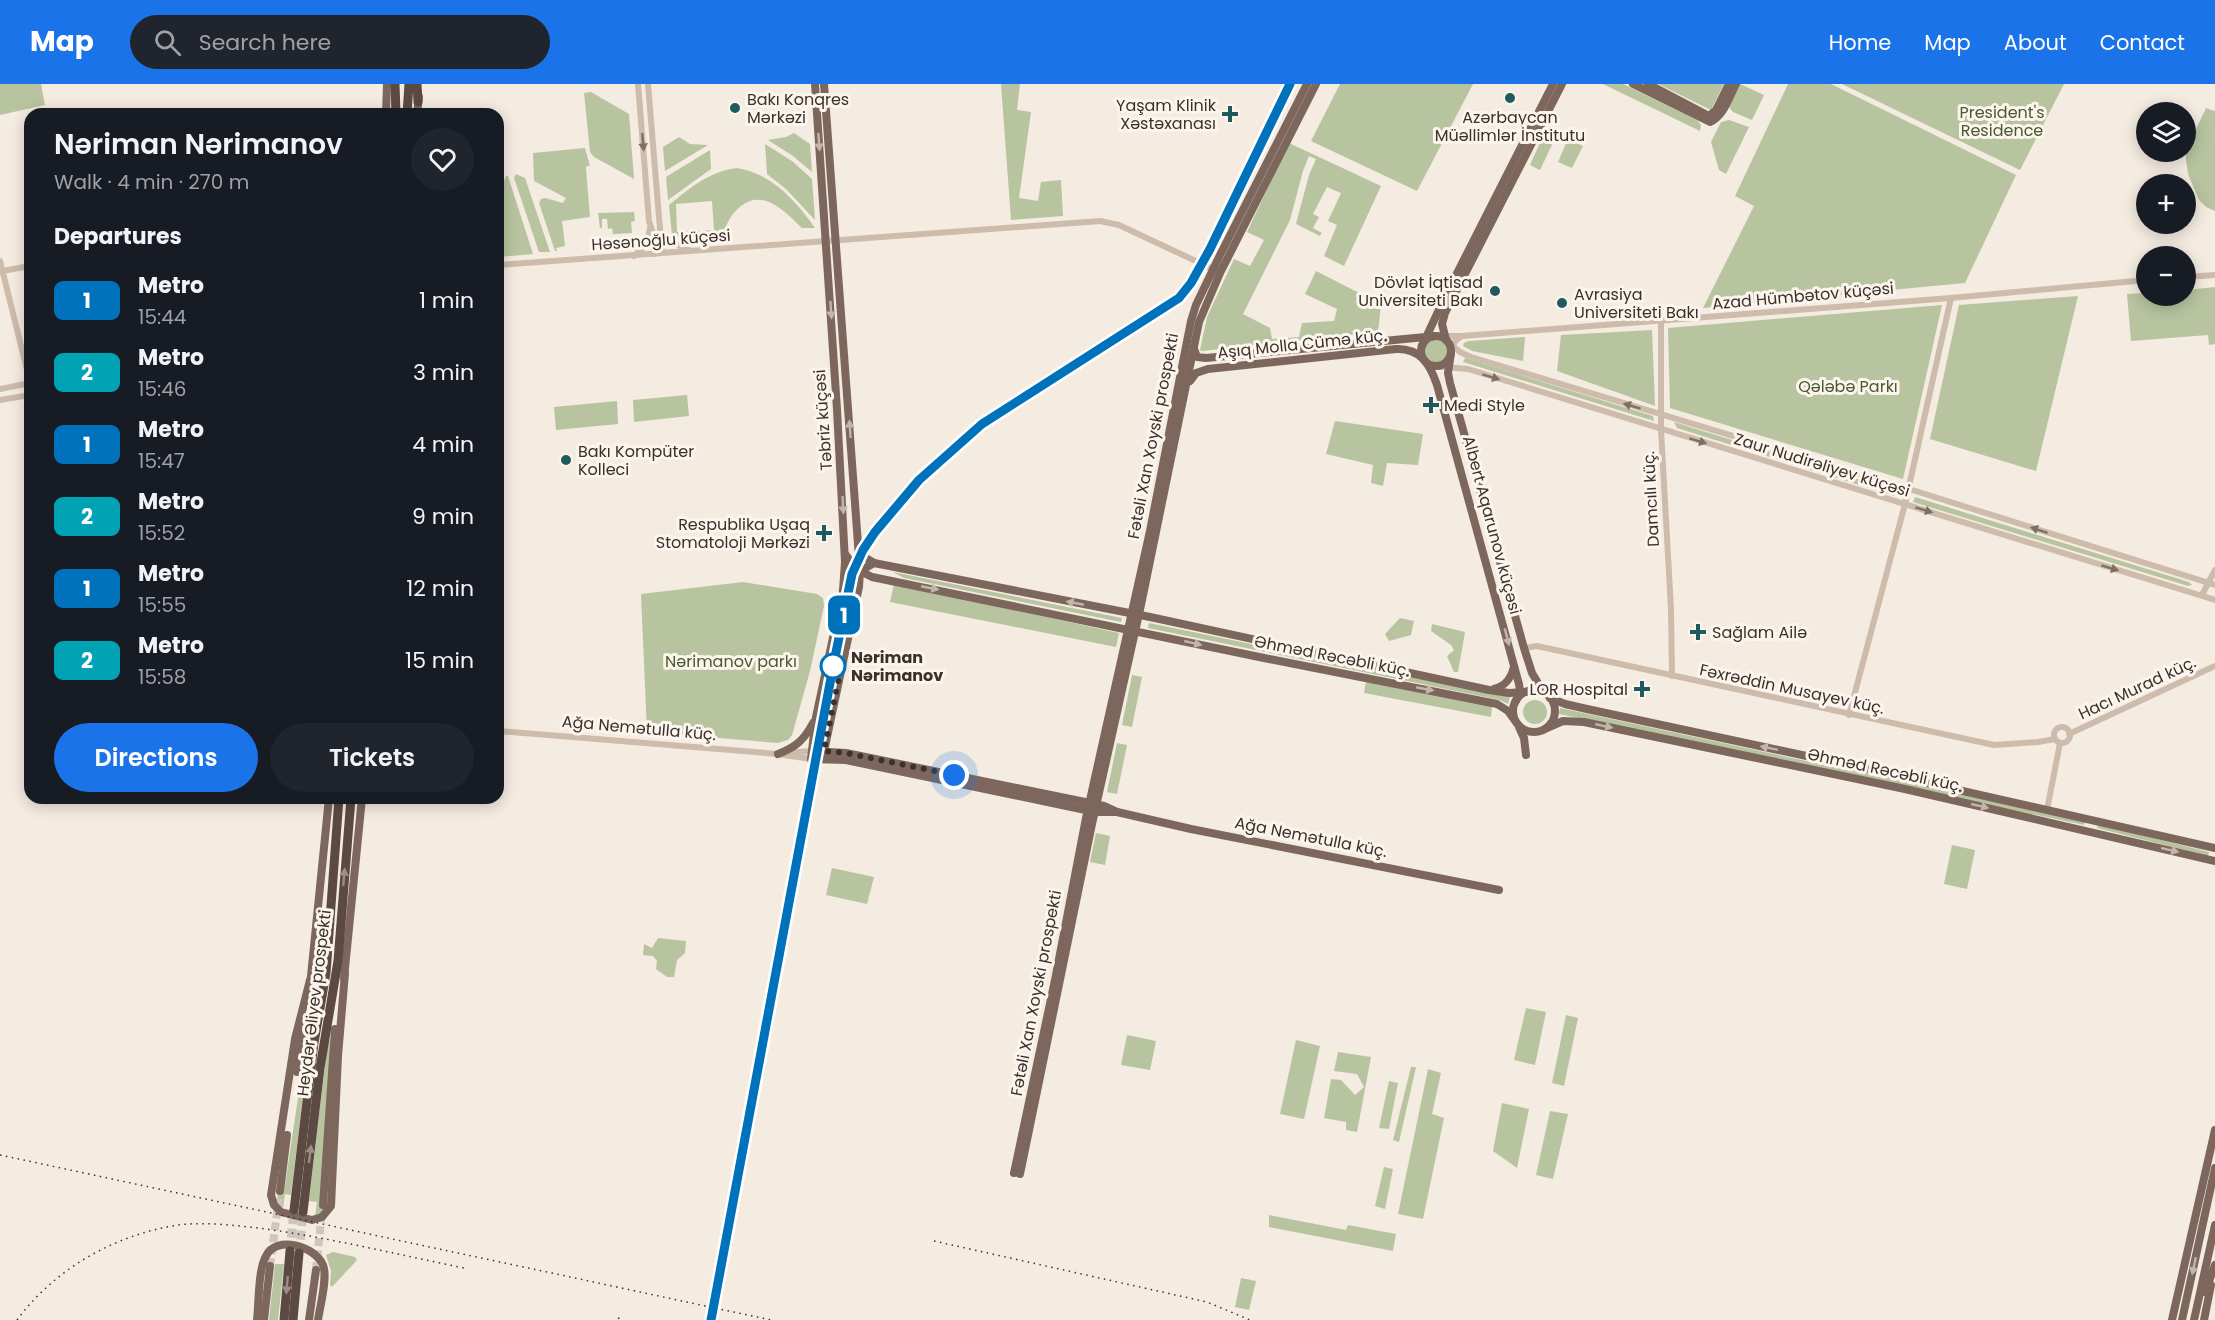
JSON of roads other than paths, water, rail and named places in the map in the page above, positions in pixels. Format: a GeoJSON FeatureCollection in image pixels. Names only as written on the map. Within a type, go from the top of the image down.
{"type":"FeatureCollection","features":[{"type":"Feature","properties":{"kind":"highway"},"geometry":{"type":"LineString","coordinates":[[396,108],[397,84]]}},
{"type":"Feature","properties":{"kind":"highway"},"geometry":{"type":"LineString","coordinates":[[407,108],[409,84]]}},
{"type":"Feature","properties":{"kind":"highway"},"geometry":{"type":"LineString","coordinates":[[418,84],[418,102]]}},
{"type":"Feature","properties":{"kind":"highway","name":"Heydər Əliyev prospekti"},"geometry":{"type":"LineString","coordinates":[[339,804],[326,972],[314,1043],[299,1211],[338,961],[351,804]]}},
{"type":"Feature","properties":{"kind":"highway"},"geometry":{"type":"LineString","coordinates":[[284,1320],[295,1252],[293,1320]]}},
{"type":"Feature","properties":{"kind":"main road"},"geometry":{"type":"LineString","coordinates":[[386,108],[387,84]]}},
{"type":"Feature","properties":{"kind":"main road","name":"Təbriz küçəsi"},"geometry":{"type":"LineString","coordinates":[[813,759],[816,717],[843,591],[845,551],[815,84]]}},
{"type":"Feature","properties":{"kind":"main road","name":"Təbriz küçəsi"},"geometry":{"type":"LineString","coordinates":[[824,84],[859,550],[859,587]]}},
{"type":"Feature","properties":{"kind":"main road"},"geometry":{"type":"LineString","coordinates":[[1297,104],[1301,84]]}},
{"type":"Feature","properties":{"kind":"main road"},"geometry":{"type":"LineString","coordinates":[[1312,87],[1324,84]]}},
{"type":"Feature","properties":{"kind":"main road"},"geometry":{"type":"LineString","coordinates":[[1422,346],[1426,340],[1447,343],[1445,363],[1434,366],[1425,360],[1421,354],[1422,346],[1553,84]]}},
{"type":"Feature","properties":{"kind":"main road","name":"Albert Aqarunov küçəsi"},"geometry":{"type":"LineString","coordinates":[[1547,695],[1534,678],[1524,648],[1450,383],[1447,343],[1442,324],[1445,313],[1562,84]]}},
{"type":"Feature","properties":{"kind":"main road"},"geometry":{"type":"LineString","coordinates":[[1633,84],[1706,121],[1722,111],[1736,84]]}},
{"type":"Feature","properties":{"kind":"main road"},"geometry":{"type":"LineString","coordinates":[[1648,84],[1713,118]]}},
{"type":"Feature","properties":{"kind":"main road"},"geometry":{"type":"LineString","coordinates":[[1713,118],[1729,84]]}},
{"type":"Feature","properties":{"kind":"main road","name":"Fətəli Xan Xoyski prospekti"},"geometry":{"type":"LineString","coordinates":[[1139,615],[1135,603],[1191,321],[1297,104],[1312,87]]}},
{"type":"Feature","properties":{"kind":"main road","name":"Fətəli Xan Xoyski prospekti"},"geometry":{"type":"LineString","coordinates":[[1139,615],[1201,315],[1216,271],[1312,87]]}},
{"type":"Feature","properties":{"kind":"main road"},"geometry":{"type":"LineString","coordinates":[[418,102],[418,108]]}},
{"type":"Feature","properties":{"kind":"main road","name":"Aşıq Molla Cümə küç."},"geometry":{"type":"LineString","coordinates":[[1194,347],[1197,357],[1206,358],[1426,336],[1447,343]]}},
{"type":"Feature","properties":{"kind":"main road","name":"Aşıq Molla Cümə küç."},"geometry":{"type":"LineString","coordinates":[[1187,386],[1196,373],[1208,369],[1405,349],[1414,351],[1425,360]]}},
{"type":"Feature","properties":{"kind":"main road"},"geometry":{"type":"LineString","coordinates":[[1206,358],[1208,369]]}},
{"type":"Feature","properties":{"kind":"main road","name":"Albert Aqarunov küçəsi"},"geometry":{"type":"LineString","coordinates":[[1425,360],[1437,386],[1521,695]]}},
{"type":"Feature","properties":{"kind":"main road"},"geometry":{"type":"LineString","coordinates":[[859,550],[867,560],[874,563]]}},
{"type":"Feature","properties":{"kind":"main road"},"geometry":{"type":"LineString","coordinates":[[845,551],[850,563],[860,571]]}},
{"type":"Feature","properties":{"kind":"main road"},"geometry":{"type":"LineString","coordinates":[[855,605],[843,591],[860,571],[874,563]]}},
{"type":"Feature","properties":{"kind":"main road","name":"Əhməd Rəcəbli küç."},"geometry":{"type":"LineString","coordinates":[[874,563],[1139,615],[1521,695]]}},
{"type":"Feature","properties":{"kind":"main road","name":"Əhməd Rəcəbli küç."},"geometry":{"type":"LineString","coordinates":[[860,571],[873,577],[1497,704],[1508,711],[1517,724]]}},
{"type":"Feature","properties":{"kind":"main road"},"geometry":{"type":"LineString","coordinates":[[823,755],[859,587],[865,580],[873,577]]}},
{"type":"Feature","properties":{"kind":"main road"},"geometry":{"type":"LineString","coordinates":[[1129,629],[1139,615]]}},
{"type":"Feature","properties":{"kind":"main road","name":"Fətəli Xan Xoyski prospekti"},"geometry":{"type":"LineString","coordinates":[[1091,807],[1133,643],[1129,629]]}},
{"type":"Feature","properties":{"kind":"main road","name":"Fətəli Xan Xoyski prospekti"},"geometry":{"type":"LineString","coordinates":[[1017,1174],[1057,969],[1129,629]]}},
{"type":"Feature","properties":{"kind":"main road"},"geometry":{"type":"LineString","coordinates":[[1489,690],[1505,684],[1512,674],[1514,663]]}},
{"type":"Feature","properties":{"kind":"main road"},"geometry":{"type":"LineString","coordinates":[[824,678],[828,687],[832,687],[838,680]]}},
{"type":"Feature","properties":{"kind":"main road"},"geometry":{"type":"LineString","coordinates":[[1539,691],[1547,695],[1555,713],[1544,730],[1532,741],[1526,755],[1524,738],[1513,711],[1521,695],[1539,691]]}},
{"type":"Feature","properties":{"kind":"main road","name":"Əhməd Rəcəbli küç."},"geometry":{"type":"LineString","coordinates":[[1547,695],[1565,704],[1828,760],[2215,849]]}},
{"type":"Feature","properties":{"kind":"main road"},"geometry":{"type":"LineString","coordinates":[[778,754],[794,748],[801,742],[816,717]]}},
{"type":"Feature","properties":{"kind":"main road","name":"Əhməd Rəcəbli küç."},"geometry":{"type":"LineString","coordinates":[[1544,730],[1563,721],[1584,722],[1905,789],[2214,861]]}},
{"type":"Feature","properties":{"kind":"main road"},"geometry":{"type":"LineString","coordinates":[[1517,724],[1529,732],[1544,730]]}},
{"type":"Feature","properties":{"kind":"main road"},"geometry":{"type":"LineString","coordinates":[[813,759],[823,755],[846,753],[1091,807]]}},
{"type":"Feature","properties":{"kind":"main road"},"geometry":{"type":"LineString","coordinates":[[823,755],[1091,807]]}},
{"type":"Feature","properties":{"kind":"main road"},"geometry":{"type":"LineString","coordinates":[[280,1191],[310,980],[328,804]]}},
{"type":"Feature","properties":{"kind":"main road"},"geometry":{"type":"LineString","coordinates":[[310,980],[295,1039],[272,1195],[274,1205],[281,1212],[312,1220],[322,1217],[331,1206],[338,1056],[361,804]]}},
{"type":"Feature","properties":{"kind":"main road","name":"Ağa Nemətulla küç."},"geometry":{"type":"LineString","coordinates":[[1091,807],[1499,890]]}},
{"type":"Feature","properties":{"kind":"main road"},"geometry":{"type":"LineString","coordinates":[[2086,830],[2088,819]]}},
{"type":"Feature","properties":{"kind":"main road"},"geometry":{"type":"LineString","coordinates":[[2214,861],[2215,849]]}},
{"type":"Feature","properties":{"kind":"main road"},"geometry":{"type":"LineString","coordinates":[[323,1205],[333,1046],[345,973]]}},
{"type":"Feature","properties":{"kind":"main road"},"geometry":{"type":"LineString","coordinates":[[2172,1320],[2215,1131]]}},
{"type":"Feature","properties":{"kind":"main road"},"geometry":{"type":"LineString","coordinates":[[2196,1217],[2215,1160]]}},
{"type":"Feature","properties":{"kind":"main road"},"geometry":{"type":"LineString","coordinates":[[2182,1319],[2215,1168]]}},
{"type":"Feature","properties":{"kind":"main road"},"geometry":{"type":"LineString","coordinates":[[2194,1320],[2215,1225]]}},
{"type":"Feature","properties":{"kind":"main road"},"geometry":{"type":"LineString","coordinates":[[257,1320],[265,1257],[271,1249],[283,1244],[308,1250],[322,1263],[324,1280],[318,1320]]}},
{"type":"Feature","properties":{"kind":"main road"},"geometry":{"type":"LineString","coordinates":[[264,1320],[270,1266]]}},
{"type":"Feature","properties":{"kind":"main road"},"geometry":{"type":"LineString","coordinates":[[2194,1320],[2215,1267]]}},
{"type":"Feature","properties":{"kind":"main road"},"geometry":{"type":"LineString","coordinates":[[2204,1320],[2215,1267]]}},
{"type":"Feature","properties":{"kind":"main road"},"geometry":{"type":"LineString","coordinates":[[309,1320],[316,1270]]}},
{"type":"Feature","properties":{"kind":"main road"},"geometry":{"type":"LineString","coordinates":[[2182,1319],[2183,1274]]}},
{"type":"Feature","properties":{"kind":"street"},"geometry":{"type":"LineString","coordinates":[[634,256],[648,244],[650,224],[638,84]]}},
{"type":"Feature","properties":{"kind":"street"},"geometry":{"type":"LineString","coordinates":[[648,84],[661,232],[658,254]]}},
{"type":"Feature","properties":{"kind":"street"},"geometry":{"type":"LineString","coordinates":[[646,171],[656,170]]}},
{"type":"Feature","properties":{"kind":"street"},"geometry":{"type":"LineString","coordinates":[[836,240],[1106,221],[1216,271]]}},
{"type":"Feature","properties":{"kind":"street"},"geometry":{"type":"LineString","coordinates":[[650,224],[658,254]]}},
{"type":"Feature","properties":{"kind":"street"},"geometry":{"type":"LineString","coordinates":[[661,232],[668,241],[693,251]]}},
{"type":"Feature","properties":{"kind":"street","name":"Həsənoğlu küçəsi"},"geometry":{"type":"LineString","coordinates":[[504,265],[836,240]]}},
{"type":"Feature","properties":{"kind":"street"},"geometry":{"type":"LineString","coordinates":[[0,261],[24,358]]}},
{"type":"Feature","properties":{"kind":"street"},"geometry":{"type":"LineString","coordinates":[[3,271],[24,267]]}},
{"type":"Feature","properties":{"kind":"street"},"geometry":{"type":"LineString","coordinates":[[2196,276],[2215,275]]}},
{"type":"Feature","properties":{"kind":"street","name":"Azad Hümbətov küçəsi"},"geometry":{"type":"LineString","coordinates":[[1447,343],[1462,336],[1951,298],[2136,281]]}},
{"type":"Feature","properties":{"kind":"street"},"geometry":{"type":"LineString","coordinates":[[1849,715],[1909,489],[1951,298]]}},
{"type":"Feature","properties":{"kind":"street","name":"Damcılı küç."},"geometry":{"type":"LineString","coordinates":[[1661,320],[1661,430],[1671,609],[1672,676]]}},
{"type":"Feature","properties":{"kind":"street"},"geometry":{"type":"LineString","coordinates":[[1447,343],[1462,336]]}},
{"type":"Feature","properties":{"kind":"street","name":"Zaur Nudirəliyev küçəsi"},"geometry":{"type":"LineString","coordinates":[[1447,343],[1471,357],[1909,489],[2215,585]]}},
{"type":"Feature","properties":{"kind":"street","name":"Zaur Nudirəliyev küçəsi"},"geometry":{"type":"LineString","coordinates":[[1434,366],[1468,369],[2215,600]]}},
{"type":"Feature","properties":{"kind":"street"},"geometry":{"type":"LineString","coordinates":[[0,389],[24,384]]}},
{"type":"Feature","properties":{"kind":"street"},"geometry":{"type":"LineString","coordinates":[[0,400],[24,396]]}},
{"type":"Feature","properties":{"kind":"street"},"geometry":{"type":"LineString","coordinates":[[2202,595],[2215,570]]}},
{"type":"Feature","properties":{"kind":"street","name":"Fəxrəddin Musayev küç."},"geometry":{"type":"LineString","coordinates":[[1524,648],[1537,646],[1994,745],[2057,741]]}},
{"type":"Feature","properties":{"kind":"street","name":"Hacı Murad küç."},"geometry":{"type":"LineString","coordinates":[[2069,734],[2215,666]]}},
{"type":"Feature","properties":{"kind":"street"},"geometry":{"type":"LineString","coordinates":[[2047,810],[2057,741],[2055,733],[2060,728],[2064,728],[2069,734],[2067,741],[2057,741]]}},
{"type":"Feature","properties":{"kind":"street","name":"Ağa Nemətulla küç."},"geometry":{"type":"LineString","coordinates":[[504,731],[778,754],[813,759]]}},
{"type":"Feature","properties":{"kind":"street","name":"Təbriz küçəsi"},"geometry":{"type":"LineString","coordinates":[[783,926],[813,759]]}},
{"type":"Feature","properties":{"kind":"tunnel"},"geometry":{"type":"LineString","coordinates":[[270,1266],[280,1191]]}},
{"type":"Feature","properties":{"kind":"tunnel"},"geometry":{"type":"LineString","coordinates":[[290,1251],[294,1210]]}},
{"type":"Feature","properties":{"kind":"tunnel"},"geometry":{"type":"LineString","coordinates":[[316,1270],[322,1211]]}},
{"type":"Feature","properties":{"kind":"tunnel"},"geometry":{"type":"LineString","coordinates":[[299,1253],[303,1212]]}},
{"type":"Feature","properties":{"kind":"railway"},"geometry":{"type":"LineString","coordinates":[[0,1155],[771,1320]]}},
{"type":"Feature","properties":{"kind":"railway"},"geometry":{"type":"LineString","coordinates":[[17,1320],[48,1286],[86,1258],[127,1238],[172,1226],[204,1224],[258,1228],[335,1241],[464,1268]]}},
{"type":"Feature","properties":{"kind":"railway"},"geometry":{"type":"LineString","coordinates":[[934,1241],[1207,1302],[1250,1320]]}},
{"type":"Feature","properties":{"kind":"railway"},"geometry":{"type":"LineString","coordinates":[[618,1318],[623,1320]]}},
{"type":"Feature","properties":{"kind":"metro line","name":"1"},"geometry":{"type":"LineString","coordinates":[[711,1320],[833,667],[852,574],[863,550],[875,532],[919,480],[982,424],[1179,298],[1191,283],[1210,249],[1290,84]]}},
{"type":"Feature","properties":{"kind":"place","name":"Azərbaycan Müəllimlər İnstitutu"},"geometry":{"type":"Point","coordinates":[1510,98]}},
{"type":"Feature","properties":{"kind":"place","name":"Bakı Konqres Mərkəzi"},"geometry":{"type":"Point","coordinates":[735,108]}},
{"type":"Feature","properties":{"kind":"place","name":"Yaşam Klinik Xəstəxanası"},"geometry":{"type":"Point","coordinates":[1230,114]}},
{"type":"Feature","properties":{"kind":"place","name":"Dövlət İqtisad Universiteti Bakı"},"geometry":{"type":"Point","coordinates":[1495,291]}},
{"type":"Feature","properties":{"kind":"place","name":"Avrasiya Universiteti Bakı"},"geometry":{"type":"Point","coordinates":[1562,303]}},
{"type":"Feature","properties":{"kind":"place","name":"Medi Style"},"geometry":{"type":"Point","coordinates":[1431,405]}},
{"type":"Feature","properties":{"kind":"place","name":"Bakı Kompüter Kolleci"},"geometry":{"type":"Point","coordinates":[566,460]}},
{"type":"Feature","properties":{"kind":"place","name":"Respublika Uşaq Stomatoloji Mərkəzi"},"geometry":{"type":"Point","coordinates":[824,533]}},
{"type":"Feature","properties":{"kind":"place","name":"Sağlam Ailə"},"geometry":{"type":"Point","coordinates":[1698,632]}},
{"type":"Feature","properties":{"kind":"place","name":"Nəriman Nərimanov"},"geometry":{"type":"Point","coordinates":[833,666]}},
{"type":"Feature","properties":{"kind":"place","name":"LOR Hospital"},"geometry":{"type":"Point","coordinates":[1642,689]}},
{"type":"Feature","properties":{"kind":"park label","name":"President's Residence"},"geometry":{"type":"Point","coordinates":[2002,121]}},
{"type":"Feature","properties":{"kind":"park label","name":"Qələbə Parkı"},"geometry":{"type":"Point","coordinates":[1848,386]}},
{"type":"Feature","properties":{"kind":"park label","name":"Nərimanov parkı"},"geometry":{"type":"Point","coordinates":[731,661]}}]}
